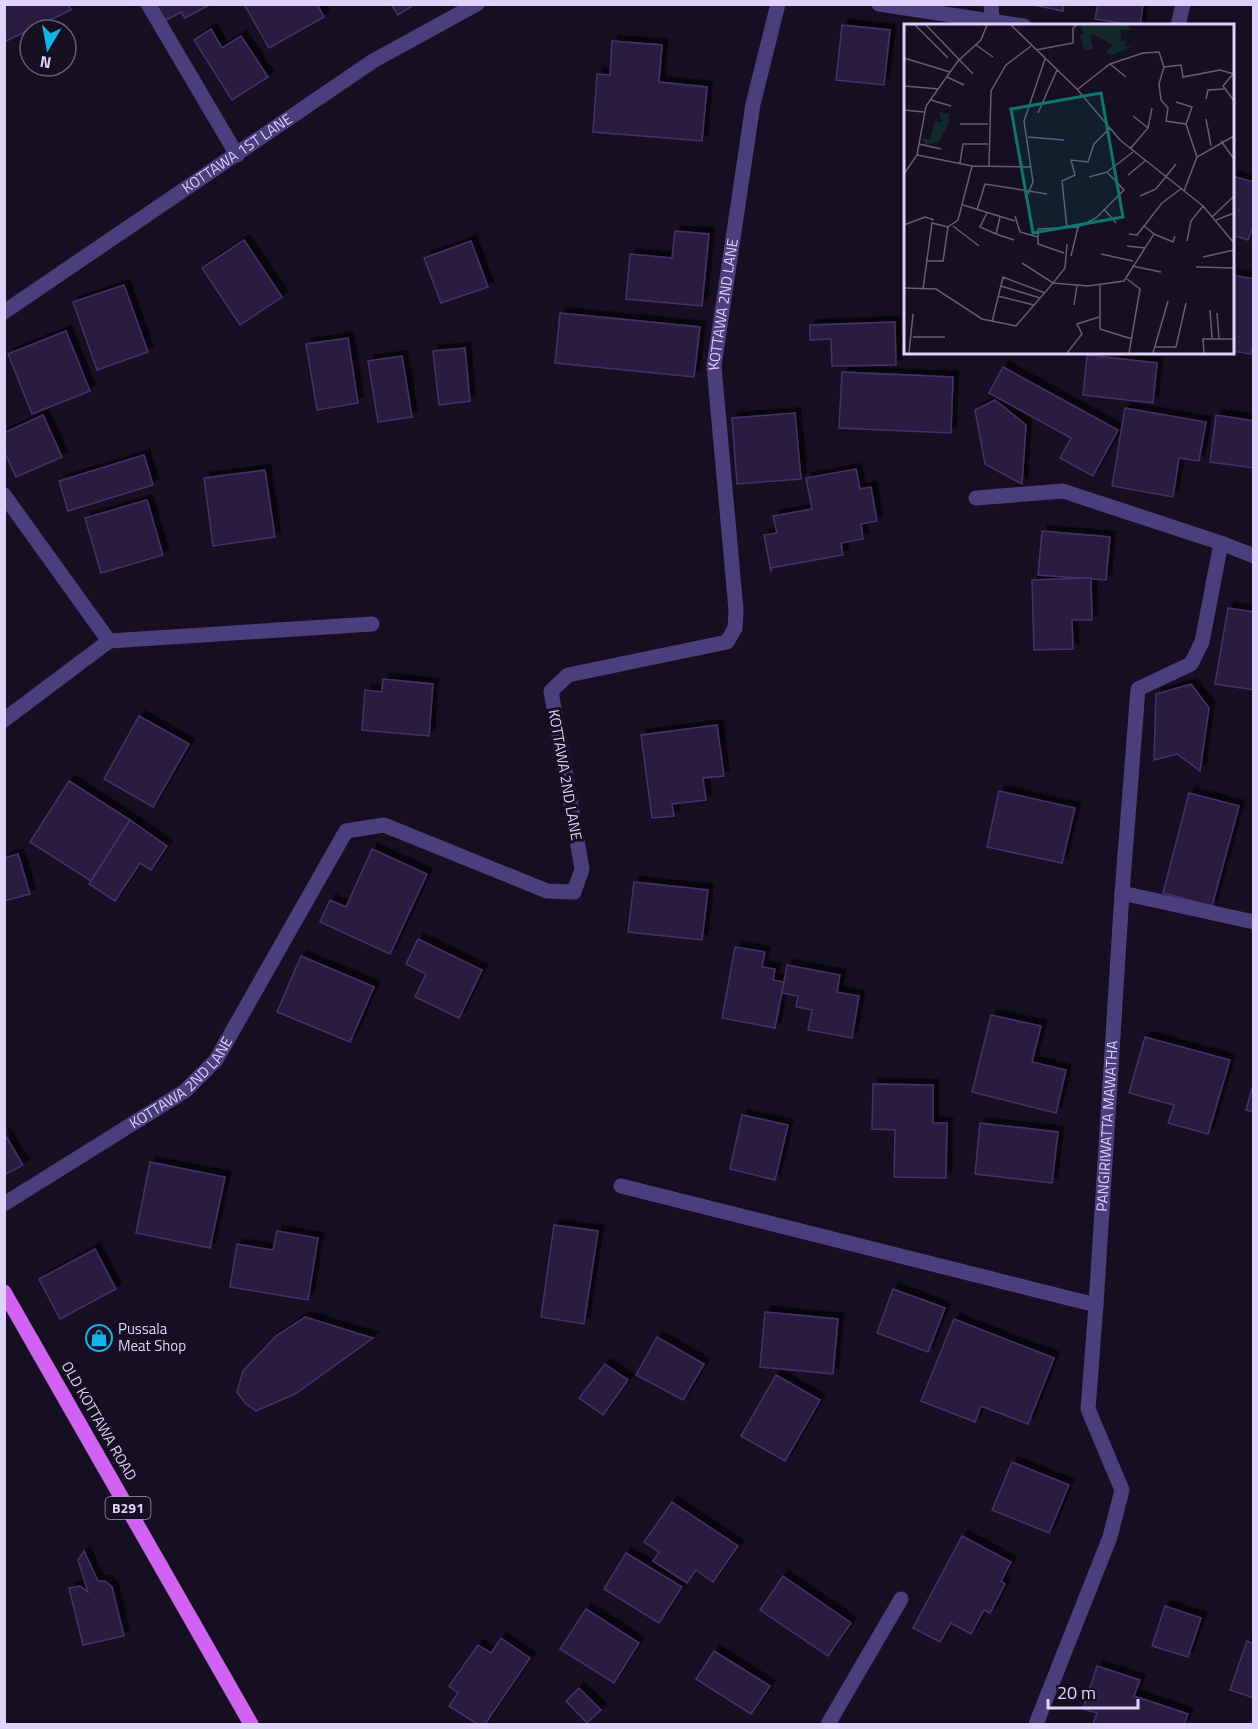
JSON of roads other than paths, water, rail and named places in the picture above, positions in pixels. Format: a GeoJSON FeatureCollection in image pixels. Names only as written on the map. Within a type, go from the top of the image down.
{"type":"FeatureCollection","features":[{"type":"Feature","properties":{"kind":"main road","name":"OLD KOTTAWA ROAD"},"geometry":{"type":"LineString","coordinates":[[4,1292],[251,1725]]}},
{"type":"Feature","properties":{"kind":"street"},"geometry":{"type":"LineString","coordinates":[[148,4],[237,155]]}},
{"type":"Feature","properties":{"kind":"street","name":"KOTTAWA 1ST LANE"},"geometry":{"type":"LineString","coordinates":[[4,312],[373,61],[477,4]]}},
{"type":"Feature","properties":{"kind":"street","name":"KOTTAWA 2ND LANE"},"geometry":{"type":"LineString","coordinates":[[4,1204],[184,1091],[216,1060],[346,831],[384,825],[547,891],[574,892],[582,869],[551,691],[567,675],[727,642],[735,628],[736,610],[714,366],[753,104],[778,4]]}},
{"type":"Feature","properties":{"kind":"street"},"geometry":{"type":"LineString","coordinates":[[879,4],[1011,24]]}},
{"type":"Feature","properties":{"kind":"street"},"geometry":{"type":"LineString","coordinates":[[991,4],[992,21]]}},
{"type":"Feature","properties":{"kind":"street"},"geometry":{"type":"LineString","coordinates":[[1178,24],[1183,4]]}},
{"type":"Feature","properties":{"kind":"street"},"geometry":{"type":"LineString","coordinates":[[976,498],[1063,491],[1254,556]]}},
{"type":"Feature","properties":{"kind":"street"},"geometry":{"type":"LineString","coordinates":[[4,495],[109,641]]}},
{"type":"Feature","properties":{"kind":"street","name":"PANGIRIWATTA MAWATHA"},"geometry":{"type":"LineString","coordinates":[[1036,1725],[1110,1537],[1122,1490],[1088,1409],[1122,893],[1138,689],[1191,664],[1202,642],[1221,543]]}},
{"type":"Feature","properties":{"kind":"street"},"geometry":{"type":"LineString","coordinates":[[4,720],[109,641],[372,624]]}},
{"type":"Feature","properties":{"kind":"street"},"geometry":{"type":"LineString","coordinates":[[1122,893],[1254,922]]}},
{"type":"Feature","properties":{"kind":"street"},"geometry":{"type":"LineString","coordinates":[[621,1186],[1096,1305]]}},
{"type":"Feature","properties":{"kind":"street"},"geometry":{"type":"LineString","coordinates":[[828,1725],[901,1599]]}},
{"type":"Feature","properties":{"kind":"place","name":"Pussala Meat Shop"},"geometry":{"type":"Point","coordinates":[99,1338]}}]}
